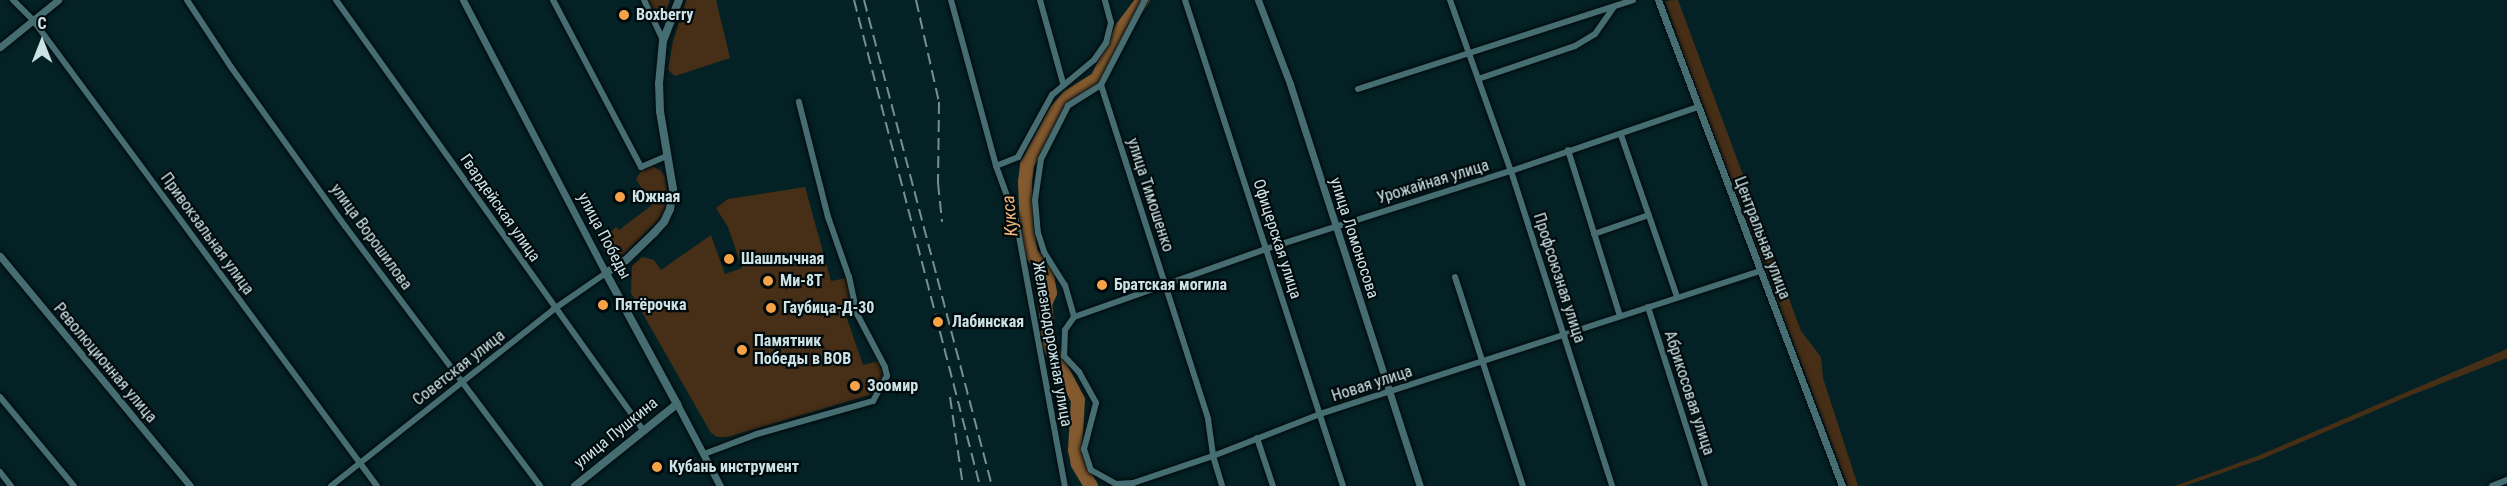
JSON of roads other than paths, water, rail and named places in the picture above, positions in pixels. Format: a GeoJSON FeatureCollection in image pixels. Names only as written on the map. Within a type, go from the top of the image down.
{"type":"FeatureCollection","features":[{"type":"Feature","properties":{"kind":"main road"},"geometry":{"type":"LineString","coordinates":[[606,273],[626,260],[664,222],[670,209],[673,189],[660,111],[659,84],[663,41],[679,0]]}},
{"type":"Feature","properties":{"kind":"main road","name":"улица Победы"},"geometry":{"type":"LineString","coordinates":[[606,273],[677,404]]}},
{"type":"Feature","properties":{"kind":"main road","name":"улица Пушкина"},"geometry":{"type":"LineString","coordinates":[[575,486],[677,404]]}},
{"type":"Feature","properties":{"kind":"street","name":"Привокзальная улица"},"geometry":{"type":"LineString","coordinates":[[13,0],[33,20],[377,486]]}},
{"type":"Feature","properties":{"kind":"street"},"geometry":{"type":"LineString","coordinates":[[0,47],[58,0]]}},
{"type":"Feature","properties":{"kind":"street","name":"улица Ворошилова"},"geometry":{"type":"LineString","coordinates":[[187,0],[231,67],[318,189],[540,486]]}},
{"type":"Feature","properties":{"kind":"street","name":"Гвардейская улица"},"geometry":{"type":"LineString","coordinates":[[336,0],[554,309],[643,430]]}},
{"type":"Feature","properties":{"kind":"street","name":"улица Победы"},"geometry":{"type":"LineString","coordinates":[[463,0],[606,273]]}},
{"type":"Feature","properties":{"kind":"street"},"geometry":{"type":"LineString","coordinates":[[554,0],[641,166],[667,156]]}},
{"type":"Feature","properties":{"kind":"street"},"geometry":{"type":"LineString","coordinates":[[644,0],[663,41]]}},
{"type":"Feature","properties":{"kind":"street","name":"Железнодорожная улица"},"geometry":{"type":"LineString","coordinates":[[951,0],[996,166],[1016,220],[1065,486]]}},
{"type":"Feature","properties":{"kind":"street"},"geometry":{"type":"LineString","coordinates":[[1040,0],[1063,83]]}},
{"type":"Feature","properties":{"kind":"street"},"geometry":{"type":"LineString","coordinates":[[996,166],[1017,157],[1052,94],[1094,60],[1106,43],[1111,23],[1105,0]]}},
{"type":"Feature","properties":{"kind":"street"},"geometry":{"type":"LineString","coordinates":[[1101,85],[1145,0]]}},
{"type":"Feature","properties":{"kind":"street","name":"Офицерская улица"},"geometry":{"type":"LineString","coordinates":[[1185,0],[1343,486]]}},
{"type":"Feature","properties":{"kind":"street","name":"улица Ломоносова"},"geometry":{"type":"LineString","coordinates":[[1258,0],[1290,84],[1420,486]]}},
{"type":"Feature","properties":{"kind":"street","name":"Профсоюзная улица"},"geometry":{"type":"LineString","coordinates":[[1450,0],[1511,171],[1612,486]]}},
{"type":"Feature","properties":{"kind":"street"},"geometry":{"type":"LineString","coordinates":[[1358,89],[1634,0]]}},
{"type":"Feature","properties":{"kind":"street","name":"Центральная улица"},"geometry":{"type":"LineString","coordinates":[[1658,0],[1842,486]]}},
{"type":"Feature","properties":{"kind":"street"},"geometry":{"type":"LineString","coordinates":[[1478,79],[1575,45],[1595,34],[1613,8]]}},
{"type":"Feature","properties":{"kind":"street","name":"Железнодорожная улица"},"geometry":{"type":"LineString","coordinates":[[1101,85],[1068,106],[1041,159],[1035,200],[1038,233],[1044,252],[1065,285],[1074,317],[1065,330],[1065,356],[1079,372],[1096,403],[1084,449],[1091,470],[1116,484],[1134,484]]}},
{"type":"Feature","properties":{"kind":"street","name":"улица Тимошенко"},"geometry":{"type":"LineString","coordinates":[[1101,85],[1209,419],[1213,456],[1222,486]]}},
{"type":"Feature","properties":{"kind":"street"},"geometry":{"type":"LineString","coordinates":[[704,454],[757,434],[855,408],[873,401],[878,396],[887,376],[885,367],[859,319],[849,277],[828,217],[799,102]]}},
{"type":"Feature","properties":{"kind":"street","name":"Урожайная улица"},"geometry":{"type":"LineString","coordinates":[[1074,317],[1266,249],[1511,171],[1568,150],[1622,135],[1698,107]]}},
{"type":"Feature","properties":{"kind":"street"},"geometry":{"type":"LineString","coordinates":[[1622,135],[1677,297]]}},
{"type":"Feature","properties":{"kind":"street"},"geometry":{"type":"LineString","coordinates":[[1568,150],[1620,316]]}},
{"type":"Feature","properties":{"kind":"street"},"geometry":{"type":"LineString","coordinates":[[1594,234],[1649,215]]}},
{"type":"Feature","properties":{"kind":"street","name":"Революционная улица"},"geometry":{"type":"LineString","coordinates":[[0,256],[190,486]]}},
{"type":"Feature","properties":{"kind":"street","name":"Новая улица"},"geometry":{"type":"LineString","coordinates":[[1134,484],[1320,414],[1760,271]]}},
{"type":"Feature","properties":{"kind":"street","name":"Советская улица"},"geometry":{"type":"LineString","coordinates":[[331,486],[554,309],[606,273]]}},
{"type":"Feature","properties":{"kind":"street"},"geometry":{"type":"LineString","coordinates":[[1455,277],[1523,486]]}},
{"type":"Feature","properties":{"kind":"street","name":"Абрикосовая улица"},"geometry":{"type":"LineString","coordinates":[[1648,307],[1705,486]]}},
{"type":"Feature","properties":{"kind":"street"},"geometry":{"type":"LineString","coordinates":[[0,396],[74,486]]}},
{"type":"Feature","properties":{"kind":"street","name":"улица Победы"},"geometry":{"type":"LineString","coordinates":[[677,404],[720,486]]}},
{"type":"Feature","properties":{"kind":"street"},"geometry":{"type":"LineString","coordinates":[[1257,438],[1273,486]]}},
{"type":"Feature","properties":{"kind":"street"},"geometry":{"type":"LineString","coordinates":[[0,472],[11,486]]}},
{"type":"Feature","properties":{"kind":"street"},"geometry":{"type":"LineString","coordinates":[[2492,486],[2507,480]]}},
{"type":"Feature","properties":{"kind":"waterway","name":"Кукса"},"geometry":{"type":"LineString","coordinates":[[1091,486],[1078,464],[1075,450],[1078,400],[1048,343],[1045,304],[1050,293],[1047,273],[1031,253],[1027,232],[1025,182],[1027,165],[1056,111],[1068,97],[1097,79],[1122,28],[1143,0]]}},
{"type":"Feature","properties":{"kind":"railway"},"geometry":{"type":"LineString","coordinates":[[854,0],[980,486]]}},
{"type":"Feature","properties":{"kind":"railway"},"geometry":{"type":"LineString","coordinates":[[864,0],[992,486]]}},
{"type":"Feature","properties":{"kind":"railway"},"geometry":{"type":"LineString","coordinates":[[916,0],[939,102],[938,183],[942,222]]}},
{"type":"Feature","properties":{"kind":"railway"},"geometry":{"type":"LineString","coordinates":[[950,397],[963,486]]}},
{"type":"Feature","properties":{"kind":"place","name":"Boxberry"},"geometry":{"type":"Point","coordinates":[624,15]}},
{"type":"Feature","properties":{"kind":"place","name":"Южная"},"geometry":{"type":"Point","coordinates":[620,197]}},
{"type":"Feature","properties":{"kind":"place","name":"Шашлычная"},"geometry":{"type":"Point","coordinates":[729,259]}},
{"type":"Feature","properties":{"kind":"place","name":"Ми-8Т"},"geometry":{"type":"Point","coordinates":[768,281]}},
{"type":"Feature","properties":{"kind":"place","name":"Братская могила"},"geometry":{"type":"Point","coordinates":[1102,285]}},
{"type":"Feature","properties":{"kind":"place","name":"Пятёрочка"},"geometry":{"type":"Point","coordinates":[603,305]}},
{"type":"Feature","properties":{"kind":"place","name":"Гаубица-Д-30"},"geometry":{"type":"Point","coordinates":[771,308]}},
{"type":"Feature","properties":{"kind":"place","name":"Лабинская"},"geometry":{"type":"Point","coordinates":[938,322]}},
{"type":"Feature","properties":{"kind":"place","name":"Памятник Победы в ВОВ"},"geometry":{"type":"Point","coordinates":[742,350]}},
{"type":"Feature","properties":{"kind":"place","name":"Зоомир"},"geometry":{"type":"Point","coordinates":[855,386]}},
{"type":"Feature","properties":{"kind":"place","name":"Кубань инструмент"},"geometry":{"type":"Point","coordinates":[657,467]}}]}
